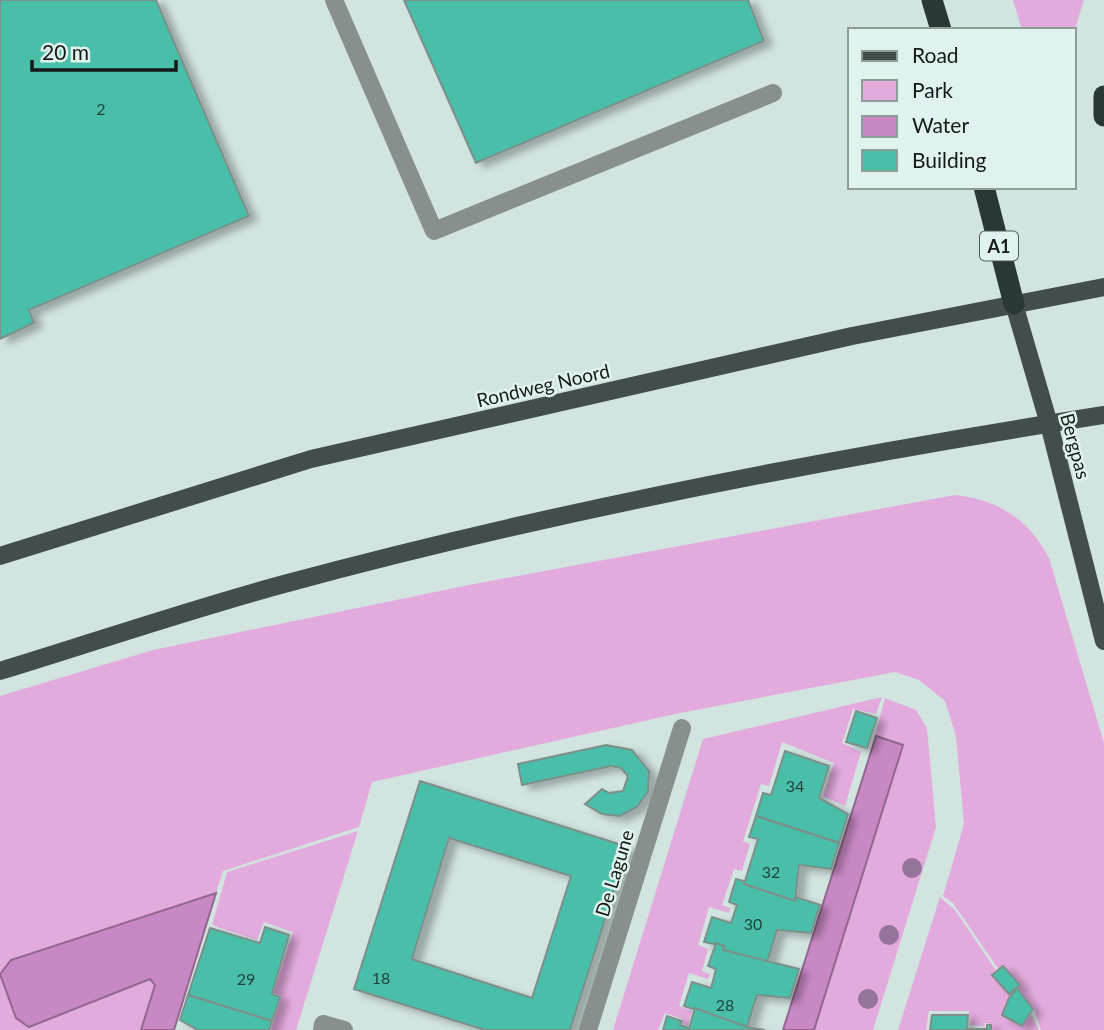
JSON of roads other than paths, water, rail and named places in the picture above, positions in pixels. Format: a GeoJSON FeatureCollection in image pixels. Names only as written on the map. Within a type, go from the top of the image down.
{"type":"FeatureCollection","features":[{"type":"Feature","properties":{"kind":"highway"},"geometry":{"type":"LineString","coordinates":[[932,0],[940,28]]}},
{"type":"Feature","properties":{"kind":"highway"},"geometry":{"type":"LineString","coordinates":[[1104,96],[1104,116]]}},
{"type":"Feature","properties":{"kind":"highway","name":"A1"},"geometry":{"type":"LineString","coordinates":[[985,189],[1014,304]]}},
{"type":"Feature","properties":{"kind":"main road","name":"Rondweg Noord"},"geometry":{"type":"LineString","coordinates":[[0,556],[311,459],[852,336],[1104,287]]}},
{"type":"Feature","properties":{"kind":"main road","name":"Bergpas"},"geometry":{"type":"LineString","coordinates":[[1014,304],[1049,424],[1104,641]]}},
{"type":"Feature","properties":{"kind":"main road"},"geometry":{"type":"LineString","coordinates":[[0,670],[283,584],[419,550],[780,471],[1104,415]]}},
{"type":"Feature","properties":{"kind":"street"},"geometry":{"type":"LineString","coordinates":[[334,0],[434,231],[773,93]]}},
{"type":"Feature","properties":{"kind":"street","name":"De Lagune"},"geometry":{"type":"LineString","coordinates":[[587,1030],[681,728]]}},
{"type":"Feature","properties":{"kind":"street"},"geometry":{"type":"LineString","coordinates":[[321,1030],[323,1024],[344,1030]]}},
{"type":"Feature","properties":{"kind":"water"},"geometry":{"type":"Polygon","coordinates":[[[876,736],[903,745],[814,1030],[783,1030],[876,736]]]}},
{"type":"Feature","properties":{"kind":"water"},"geometry":{"type":"Polygon","coordinates":[[[216,893],[174,1030],[141,1030],[155,985],[150,979],[29,1027],[16,1018],[0,974],[11,960],[216,893]]]}}]}
